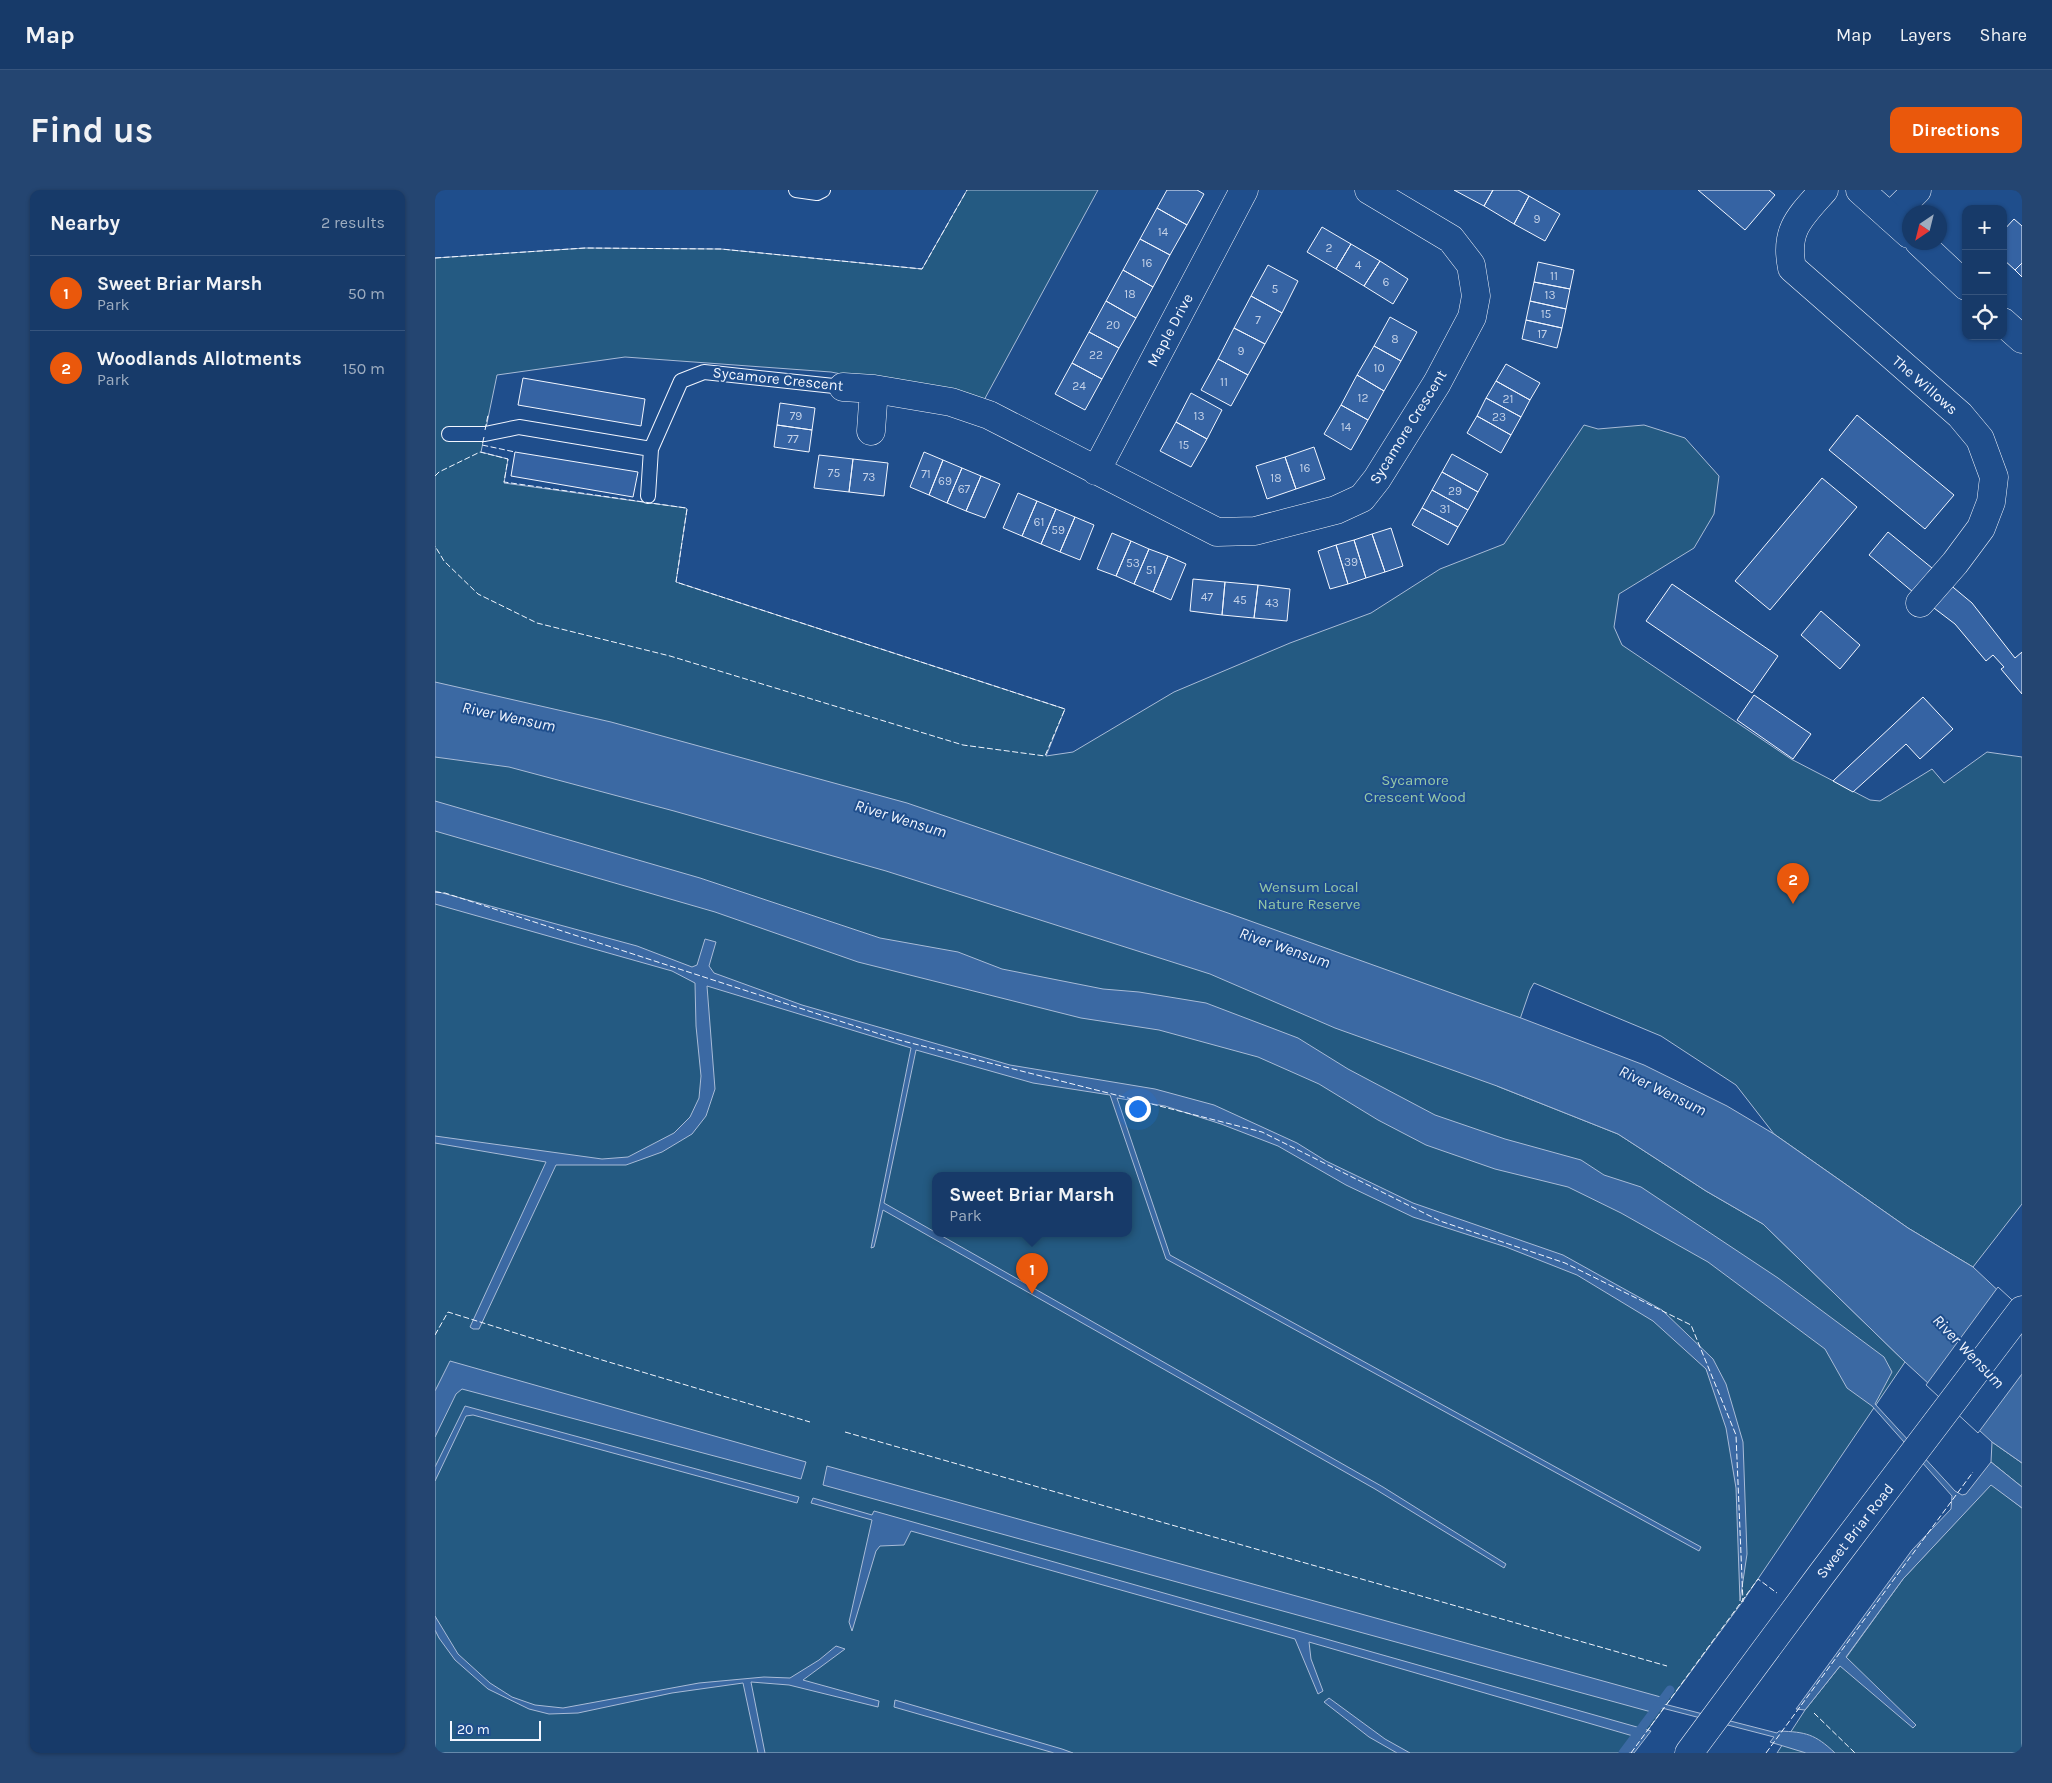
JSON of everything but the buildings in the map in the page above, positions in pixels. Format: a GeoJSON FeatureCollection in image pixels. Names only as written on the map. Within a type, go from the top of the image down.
{"type":"FeatureCollection","features":[{"type":"Feature","properties":{"kind":"main road","name":"Maple Drive"},"geometry":{"type":"LineString","coordinates":[[1095,470],[1244,190]]}},
{"type":"Feature","properties":{"kind":"main road","name":"Sycamore Crescent"},"geometry":{"type":"LineString","coordinates":[[843,386],[874,389],[951,402],[989,414],[1217,532],[1255,532],[1336,510],[1363,498],[1377,479],[1437,383],[1472,317],[1475,296],[1471,265],[1451,239],[1369,190]]}},
{"type":"Feature","properties":{"kind":"main road","name":"The Willows"},"geometry":{"type":"LineString","coordinates":[[1824,190],[1792,229],[1788,251],[1792,268],[1960,415],[1980,438],[1994,477],[1991,502],[1981,528],[1920,603]]}},
{"type":"Feature","properties":{"kind":"main road"},"geometry":{"type":"LineString","coordinates":[[1860,190],[1900,226],[1917,190]]}},
{"type":"Feature","properties":{"kind":"main road"},"geometry":{"type":"LineString","coordinates":[[1928,250],[1962,282]]}},
{"type":"Feature","properties":{"kind":"main road"},"geometry":{"type":"LineString","coordinates":[[2007,326],[2022,340]]}},
{"type":"Feature","properties":{"kind":"main road"},"geometry":{"type":"LineString","coordinates":[[871,431],[874,389]]}},
{"type":"Feature","properties":{"kind":"main road","name":"Sweet Briar Road"},"geometry":{"type":"LineString","coordinates":[[1689,1753],[2022,1310]]}},
{"type":"Feature","properties":{"kind":"lane"},"geometry":{"type":"LineString","coordinates":[[796,190],[817,193],[823,190]]}},
{"type":"Feature","properties":{"kind":"lane","name":"Sycamore Crescent"},"geometry":{"type":"LineString","coordinates":[[651,449],[681,381],[704,372],[843,386]]}},
{"type":"Feature","properties":{"kind":"lane"},"geometry":{"type":"LineString","coordinates":[[449,434],[485,434],[519,427],[651,449],[648,496]]}},
{"type":"Feature","properties":{"kind":"green space"},"geometry":{"type":"Polygon","coordinates":[[[967,190],[1098,190],[983,402],[831,372],[625,357],[497,375],[481,452],[508,459],[504,483],[686,508],[676,582],[1065,709],[1046,756],[1073,752],[1174,692],[1290,643],[1371,613],[1440,569],[1504,544],[1584,425],[1598,429],[1644,425],[1685,438],[1719,476],[1714,514],[1694,548],[1619,594],[1614,627],[1622,645],[1791,759],[1870,800],[1880,801],[1932,769],[1944,783],[1987,752],[2022,757],[2022,1204],[1973,1267],[1908,1228],[1774,1134],[1736,1085],[1661,1036],[1534,983],[1530,990],[1497,1086],[1618,1134],[1706,1191],[1763,1224],[1905,1362],[1743,1601],[1631,1753],[435,1753],[435,258],[585,248],[721,249],[922,269],[967,190]]]}},
{"type":"Feature","properties":{"kind":"green space"},"geometry":{"type":"Polygon","coordinates":[[[1992,1442],[2022,1463],[2022,1487],[1991,1462],[1992,1442]]]}},
{"type":"Feature","properties":{"kind":"green space"},"geometry":{"type":"Polygon","coordinates":[[[1991,1484],[2022,1508],[2022,1753],[1777,1753],[1805,1710],[1840,1666],[1903,1579],[1991,1484]]]}},
{"type":"Feature","properties":{"kind":"water","name":"River Wensum"},"geometry":{"type":"Polygon","coordinates":[[[435,682],[611,722],[907,803],[1228,913],[1521,1018],[1644,1065],[1727,1106],[1774,1134],[1908,1228],[1973,1267],[2022,1313],[2022,1463],[1992,1442],[1905,1362],[1763,1224],[1706,1191],[1618,1134],[1497,1086],[1335,1028],[1210,974],[886,871],[674,811],[509,767],[435,757],[435,682]]]}},
{"type":"Feature","properties":{"kind":"water"},"geometry":{"type":"Polygon","coordinates":[[[435,801],[700,878],[880,938],[958,952],[1002,969],[1103,989],[1139,992],[1206,1003],[1298,1038],[1348,1069],[1435,1115],[1505,1139],[1581,1160],[1604,1175],[1641,1187],[1778,1278],[1884,1357],[1892,1372],[1875,1404],[1955,1491],[1962,1495],[1966,1494],[1991,1462],[2022,1487],[2022,1508],[1991,1485],[1903,1579],[1846,1657],[1916,1725],[1913,1728],[1840,1666],[1805,1710],[1796,1709],[1912,1550],[1951,1509],[1952,1496],[1872,1406],[1847,1388],[1825,1349],[1708,1262],[1621,1213],[1568,1187],[1495,1169],[1426,1145],[1378,1120],[1319,1084],[1258,1057],[1159,1030],[1081,1018],[858,962],[715,912],[435,831],[435,801]]]}},
{"type":"Feature","properties":{"kind":"water"},"geometry":{"type":"Polygon","coordinates":[[[435,891],[637,946],[692,967],[697,965],[705,939],[716,942],[709,966],[714,973],[802,1005],[1010,1065],[1155,1089],[1214,1105],[1297,1143],[1326,1161],[1413,1203],[1563,1255],[1662,1310],[1713,1359],[1726,1384],[1743,1442],[1747,1554],[1740,1601],[1736,1488],[1726,1428],[1706,1369],[1653,1321],[1577,1275],[1506,1247],[1413,1217],[1346,1185],[1278,1146],[1221,1124],[1165,1106],[1117,1098],[1170,1255],[1701,1547],[1699,1551],[1166,1259],[1110,1095],[1033,1083],[916,1050],[884,1203],[932,1230],[932,1237],[944,1237],[1383,1487],[1506,1564],[1504,1568],[1375,1489],[883,1210],[874,1247],[871,1248],[911,1048],[707,986],[715,1089],[706,1116],[692,1134],[662,1152],[626,1165],[556,1165],[479,1329],[473,1329],[470,1327],[546,1162],[435,1143],[435,1136],[602,1159],[628,1157],[674,1133],[690,1117],[699,1098],[701,1076],[696,1026],[695,983],[672,971],[435,904],[435,891]]]}},
{"type":"Feature","properties":{"kind":"water"},"geometry":{"type":"Polygon","coordinates":[[[450,1361],[806,1462],[801,1479],[462,1389],[456,1394],[435,1437],[435,1391],[450,1361]]]}},
{"type":"Feature","properties":{"kind":"water"},"geometry":{"type":"Polygon","coordinates":[[[465,1406],[799,1497],[797,1503],[473,1415],[466,1416],[435,1481],[435,1467],[465,1406]]]}},
{"type":"Feature","properties":{"kind":"water"},"geometry":{"type":"Polygon","coordinates":[[[827,1466],[1668,1699],[1664,1704],[1777,1733],[1779,1731],[1803,1733],[1816,1738],[1835,1753],[1806,1753],[1770,1742],[1774,1737],[1662,1708],[1655,1713],[823,1485],[827,1466]]]}},
{"type":"Feature","properties":{"kind":"water"},"geometry":{"type":"Polygon","coordinates":[[[813,1498],[872,1515],[874,1511],[1651,1731],[1634,1753],[1621,1753],[1633,1736],[1309,1642],[1311,1659],[1323,1691],[1318,1694],[1295,1639],[911,1531],[904,1545],[880,1546],[876,1551],[852,1631],[849,1622],[872,1520],[811,1503],[813,1498]]]}},
{"type":"Feature","properties":{"kind":"water"},"geometry":{"type":"Polygon","coordinates":[[[435,1616],[458,1654],[490,1683],[512,1697],[535,1705],[563,1708],[699,1683],[764,1677],[790,1678],[819,1660],[836,1646],[845,1649],[803,1680],[879,1701],[878,1707],[789,1685],[751,1682],[765,1753],[758,1753],[743,1683],[672,1693],[578,1713],[549,1714],[529,1709],[488,1689],[455,1660],[439,1638],[435,1630],[435,1616]]]}},
{"type":"Feature","properties":{"kind":"water"},"geometry":{"type":"Polygon","coordinates":[[[1329,1698],[1385,1739],[1410,1753],[1397,1753],[1369,1737],[1324,1702],[1329,1698]]]}},
{"type":"Feature","properties":{"kind":"water"},"geometry":{"type":"Polygon","coordinates":[[[895,1700],[1073,1753],[1054,1753],[894,1707],[895,1700]]]}},
{"type":"Feature","properties":{"kind":"pier"},"geometry":{"type":"Polygon","coordinates":[[[1998,1287],[2022,1309],[2022,1374],[1978,1433],[1926,1385],[1998,1287]]]}},
{"type":"Feature","properties":{"kind":"waterway"},"geometry":{"type":"LineString","coordinates":[[1623,1753],[1670,1690]]}},
{"type":"Feature","properties":{"kind":"fence"},"geometry":{"type":"LineString","coordinates":[[435,258],[585,248],[721,249],[922,269],[967,190]]}},
{"type":"Feature","properties":{"kind":"fence"},"geometry":{"type":"LineString","coordinates":[[485,430],[488,415]]}},
{"type":"Feature","properties":{"kind":"fence"},"geometry":{"type":"LineString","coordinates":[[484,437],[482,445],[515,452]]}},
{"type":"Feature","properties":{"kind":"fence"},"geometry":{"type":"LineString","coordinates":[[435,476],[439,472],[480,452],[508,459],[504,482],[686,508],[676,582],[1065,709],[1045,756],[963,745],[670,656],[537,623],[478,594],[444,561],[435,546]]}},
{"type":"Feature","properties":{"kind":"fence"},"geometry":{"type":"LineString","coordinates":[[435,892],[445,893],[895,1039],[1262,1132],[1440,1221],[1565,1263],[1691,1325],[1736,1435],[1743,1602]]}},
{"type":"Feature","properties":{"kind":"fence"},"geometry":{"type":"LineString","coordinates":[[435,1335],[448,1312],[810,1422]]}},
{"type":"Feature","properties":{"kind":"fence"},"geometry":{"type":"LineString","coordinates":[[845,1432],[1667,1666]]}},
{"type":"Feature","properties":{"kind":"fence"},"geometry":{"type":"LineString","coordinates":[[1766,1753],[1973,1472]]}},
{"type":"Feature","properties":{"kind":"fence"},"geometry":{"type":"LineString","coordinates":[[1631,1753],[1758,1579],[1777,1593]]}},
{"type":"Feature","properties":{"kind":"fence"},"geometry":{"type":"LineString","coordinates":[[1814,1713],[1855,1753]]}},
{"type":"Feature","properties":{"kind":"place","name":"Woodlands Allotments"},"geometry":{"type":"Point","coordinates":[1793,904]}},
{"type":"Feature","properties":{"kind":"place","name":"Sweet Briar Marsh"},"geometry":{"type":"Point","coordinates":[1032,1294]}},
{"type":"Feature","properties":{"kind":"park label","name":"Sycamore Crescent Wood"},"geometry":{"type":"Point","coordinates":[1415,788]}},
{"type":"Feature","properties":{"kind":"park label","name":"Wensum Local Nature Reserve"},"geometry":{"type":"Point","coordinates":[1309,896]}}]}
